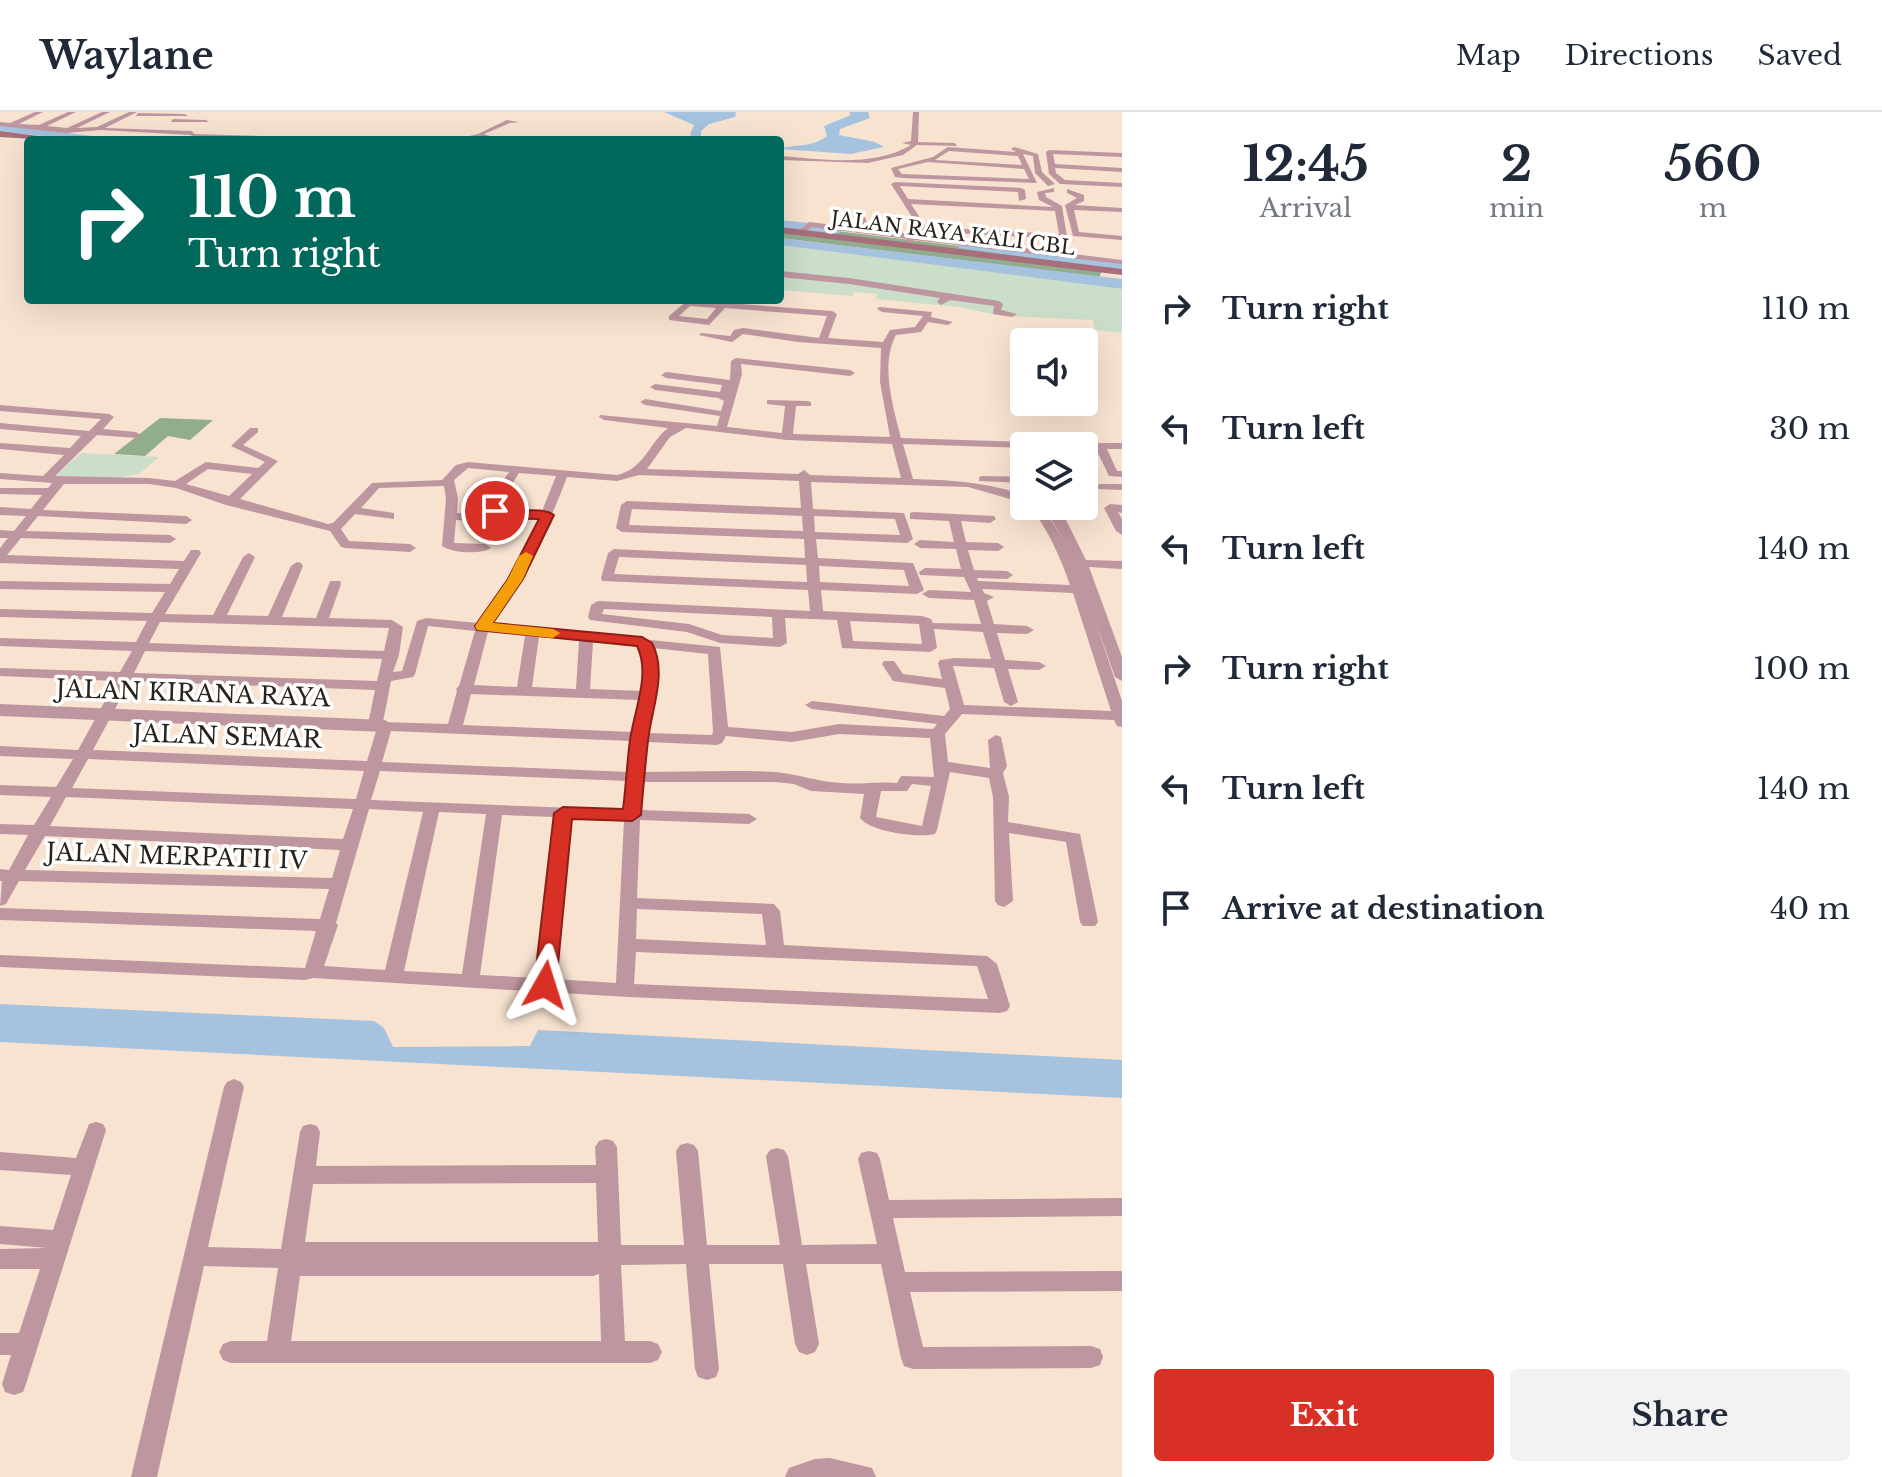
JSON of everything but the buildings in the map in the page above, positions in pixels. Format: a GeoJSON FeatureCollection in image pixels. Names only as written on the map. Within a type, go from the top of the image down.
{"type":"FeatureCollection","features":[{"type":"Feature","properties":{"kind":"main road"},"geometry":{"type":"LineString","coordinates":[[0,134],[30,136]]}},
{"type":"Feature","properties":{"kind":"main road","name":"JALAN RAYA KALI CBL"},"geometry":{"type":"LineString","coordinates":[[784,230],[805,229],[910,240],[1122,272]]}},
{"type":"Feature","properties":{"kind":"street"},"geometry":{"type":"LineString","coordinates":[[9,125],[40,112]]}},
{"type":"Feature","properties":{"kind":"street"},"geometry":{"type":"LineString","coordinates":[[26,135],[73,112]]}},
{"type":"Feature","properties":{"kind":"street"},"geometry":{"type":"LineString","coordinates":[[0,124],[69,130],[107,112]]}},
{"type":"Feature","properties":{"kind":"street"},"geometry":{"type":"LineString","coordinates":[[908,112],[909,143]]}},
{"type":"Feature","properties":{"kind":"street"},"geometry":{"type":"LineString","coordinates":[[784,157],[872,159],[903,152],[909,143],[916,112]]}},
{"type":"Feature","properties":{"kind":"street"},"geometry":{"type":"LineString","coordinates":[[69,130],[66,131],[98,129],[136,114],[212,117],[189,136]]}},
{"type":"Feature","properties":{"kind":"street"},"geometry":{"type":"LineString","coordinates":[[128,120],[202,125]]}},
{"type":"Feature","properties":{"kind":"street"},"geometry":{"type":"LineString","coordinates":[[469,136],[513,122],[496,133],[498,136]]}},
{"type":"Feature","properties":{"kind":"street"},"geometry":{"type":"LineString","coordinates":[[119,125],[202,125]]}},
{"type":"Feature","properties":{"kind":"street"},"geometry":{"type":"LineString","coordinates":[[104,130],[176,136]]}},
{"type":"Feature","properties":{"kind":"street"},"geometry":{"type":"LineString","coordinates":[[473,135],[480,136]]}},
{"type":"Feature","properties":{"kind":"street"},"geometry":{"type":"LineString","coordinates":[[909,143],[1009,148],[1036,155],[1043,177],[1053,188]]}},
{"type":"Feature","properties":{"kind":"street"},"geometry":{"type":"LineString","coordinates":[[1026,166],[1020,154],[948,149],[925,162],[894,168],[1038,166],[1122,170]]}},
{"type":"Feature","properties":{"kind":"street"},"geometry":{"type":"LineString","coordinates":[[1122,155],[1049,152],[1052,167],[1063,182],[1122,185]]}},
{"type":"Feature","properties":{"kind":"street"},"geometry":{"type":"LineString","coordinates":[[925,162],[1026,166]]}},
{"type":"Feature","properties":{"kind":"street"},"geometry":{"type":"LineString","coordinates":[[1052,167],[1122,163]]}},
{"type":"Feature","properties":{"kind":"street"},"geometry":{"type":"LineString","coordinates":[[1052,167],[1122,177]]}},
{"type":"Feature","properties":{"kind":"street"},"geometry":{"type":"LineString","coordinates":[[895,184],[1021,190],[1022,199],[1055,204],[1061,218],[917,219],[895,184]]}},
{"type":"Feature","properties":{"kind":"street"},"geometry":{"type":"LineString","coordinates":[[1043,200],[1041,192],[1053,188],[1070,189],[1081,199]]}},
{"type":"Feature","properties":{"kind":"street"},"geometry":{"type":"LineString","coordinates":[[1097,192],[1122,193]]}},
{"type":"Feature","properties":{"kind":"street"},"geometry":{"type":"LineString","coordinates":[[1081,199],[1122,202]]}},
{"type":"Feature","properties":{"kind":"street"},"geometry":{"type":"LineString","coordinates":[[1071,216],[1081,199]]}},
{"type":"Feature","properties":{"kind":"street"},"geometry":{"type":"LineString","coordinates":[[905,201],[1061,218]]}},
{"type":"Feature","properties":{"kind":"street"},"geometry":{"type":"LineString","coordinates":[[911,210],[1061,218]]}},
{"type":"Feature","properties":{"kind":"street"},"geometry":{"type":"LineString","coordinates":[[1071,216],[1122,210]]}},
{"type":"Feature","properties":{"kind":"street"},"geometry":{"type":"LineString","coordinates":[[1071,216],[1122,219]]}},
{"type":"Feature","properties":{"kind":"street"},"geometry":{"type":"LineString","coordinates":[[1071,216],[1122,228]]}},
{"type":"Feature","properties":{"kind":"street"},"geometry":{"type":"LineString","coordinates":[[1071,216],[1078,235],[1122,238]]}},
{"type":"Feature","properties":{"kind":"street"},"geometry":{"type":"LineString","coordinates":[[861,217],[866,231]]}},
{"type":"Feature","properties":{"kind":"street"},"geometry":{"type":"LineString","coordinates":[[805,229],[866,231],[910,240],[1043,253],[1122,251]]}},
{"type":"Feature","properties":{"kind":"street"},"geometry":{"type":"LineString","coordinates":[[1065,251],[1122,262]]}},
{"type":"Feature","properties":{"kind":"street"},"geometry":{"type":"LineString","coordinates":[[784,274],[999,304],[996,312],[1012,314]]}},
{"type":"Feature","properties":{"kind":"street"},"geometry":{"type":"LineString","coordinates":[[907,479],[884,378],[885,345],[893,332],[918,330],[948,297]]}},
{"type":"Feature","properties":{"kind":"street"},"geometry":{"type":"LineString","coordinates":[[685,304],[672,318],[709,322],[722,306]]}},
{"type":"Feature","properties":{"kind":"street"},"geometry":{"type":"LineString","coordinates":[[698,304],[832,314],[823,340]]}},
{"type":"Feature","properties":{"kind":"street"},"geometry":{"type":"LineString","coordinates":[[882,309],[948,322]]}},
{"type":"Feature","properties":{"kind":"street"},"geometry":{"type":"LineString","coordinates":[[732,339],[737,332],[743,331],[885,345]]}},
{"type":"Feature","properties":{"kind":"street"},"geometry":{"type":"LineString","coordinates":[[704,335],[736,341],[730,353],[739,355],[737,374],[717,429]]}},
{"type":"Feature","properties":{"kind":"street"},"geometry":{"type":"LineString","coordinates":[[736,361],[850,373]]}},
{"type":"Feature","properties":{"kind":"street"},"geometry":{"type":"LineString","coordinates":[[666,375],[728,383],[718,413],[717,429]]}},
{"type":"Feature","properties":{"kind":"street"},"geometry":{"type":"LineString","coordinates":[[655,387],[723,396]]}},
{"type":"Feature","properties":{"kind":"street"},"geometry":{"type":"LineString","coordinates":[[645,402],[718,413]]}},
{"type":"Feature","properties":{"kind":"street"},"geometry":{"type":"LineString","coordinates":[[771,402],[807,404]]}},
{"type":"Feature","properties":{"kind":"street"},"geometry":{"type":"LineString","coordinates":[[787,437],[791,403]]}},
{"type":"Feature","properties":{"kind":"street"},"geometry":{"type":"LineString","coordinates":[[0,408],[109,417],[73,452],[48,486],[37,512],[0,558]]}},
{"type":"Feature","properties":{"kind":"street"},"geometry":{"type":"LineString","coordinates":[[604,417],[787,437],[1010,445]]}},
{"type":"Feature","properties":{"kind":"street"},"geometry":{"type":"LineString","coordinates":[[0,426],[136,435]]}},
{"type":"Feature","properties":{"kind":"street"},"geometry":{"type":"LineString","coordinates":[[643,467],[678,426]]}},
{"type":"Feature","properties":{"kind":"street"},"geometry":{"type":"LineString","coordinates":[[230,502],[272,459],[236,446],[254,430]]}},
{"type":"Feature","properties":{"kind":"street"},"geometry":{"type":"LineString","coordinates":[[0,446],[73,452]]}},
{"type":"Feature","properties":{"kind":"street"},"geometry":{"type":"LineString","coordinates":[[1102,451],[1122,446]]}},
{"type":"Feature","properties":{"kind":"street"},"geometry":{"type":"LineString","coordinates":[[1098,450],[1122,455]]}},
{"type":"Feature","properties":{"kind":"street"},"geometry":{"type":"LineString","coordinates":[[1102,451],[1113,474],[1122,474]]}},
{"type":"Feature","properties":{"kind":"street"},"geometry":{"type":"LineString","coordinates":[[177,485],[206,465],[261,472]]}},
{"type":"Feature","properties":{"kind":"street"},"geometry":{"type":"LineString","coordinates":[[485,548],[448,546],[452,498],[449,481],[460,467],[517,468],[617,478],[643,467],[804,476],[1010,480]]}},
{"type":"Feature","properties":{"kind":"street"},"geometry":{"type":"LineString","coordinates":[[494,515],[499,495],[517,468]]}},
{"type":"Feature","properties":{"kind":"street"},"geometry":{"type":"LineString","coordinates":[[454,729],[483,626],[515,579],[547,515],[563,473]]}},
{"type":"Feature","properties":{"kind":"street"},"geometry":{"type":"LineString","coordinates":[[0,476],[48,486]]}},
{"type":"Feature","properties":{"kind":"street"},"geometry":{"type":"LineString","coordinates":[[804,476],[817,615]]}},
{"type":"Feature","properties":{"kind":"street"},"geometry":{"type":"LineString","coordinates":[[966,478],[1010,488]]}},
{"type":"Feature","properties":{"kind":"street"},"geometry":{"type":"LineString","coordinates":[[907,479],[968,484],[1010,494]]}},
{"type":"Feature","properties":{"kind":"street"},"geometry":{"type":"LineString","coordinates":[[0,491],[48,486],[60,481],[149,481],[177,485],[299,522],[334,528],[345,544],[410,548]]}},
{"type":"Feature","properties":{"kind":"street"},"geometry":{"type":"LineString","coordinates":[[334,528],[376,485],[449,481]]}},
{"type":"Feature","properties":{"kind":"street"},"geometry":{"type":"LineString","coordinates":[[1100,487],[1122,487]]}},
{"type":"Feature","properties":{"kind":"street"},"geometry":{"type":"LineString","coordinates":[[627,505],[808,512],[900,516],[907,539],[622,528],[627,505]]}},
{"type":"Feature","properties":{"kind":"street"},"geometry":{"type":"LineString","coordinates":[[1122,509],[1110,508],[1122,531]]}},
{"type":"Feature","properties":{"kind":"street"},"geometry":{"type":"LineString","coordinates":[[351,510],[390,516]]}},
{"type":"Feature","properties":{"kind":"street"},"geometry":{"type":"LineString","coordinates":[[0,511],[186,520]]}},
{"type":"Feature","properties":{"kind":"street"},"geometry":{"type":"LineString","coordinates":[[450,516],[493,518],[494,515],[547,515]]}},
{"type":"Feature","properties":{"kind":"street"},"geometry":{"type":"LineString","coordinates":[[914,516],[990,519]]}},
{"type":"Feature","properties":{"kind":"street"},"geometry":{"type":"LineString","coordinates":[[97,537],[109,518]]}},
{"type":"Feature","properties":{"kind":"street"},"geometry":{"type":"LineString","coordinates":[[954,518],[1011,702]]}},
{"type":"Feature","properties":{"kind":"street"},"geometry":{"type":"LineString","coordinates":[[812,705],[1121,718],[1076,589],[1073,563],[1049,520]]}},
{"type":"Feature","properties":{"kind":"street"},"geometry":{"type":"LineString","coordinates":[[1058,520],[1073,563],[1122,677]]}},
{"type":"Feature","properties":{"kind":"street"},"geometry":{"type":"LineString","coordinates":[[0,534],[170,539]]}},
{"type":"Feature","properties":{"kind":"street"},"geometry":{"type":"LineString","coordinates":[[920,544],[998,547]]}},
{"type":"Feature","properties":{"kind":"street"},"geometry":{"type":"LineString","coordinates":[[614,553],[811,561],[909,566],[917,590],[607,578],[614,553]]}},
{"type":"Feature","properties":{"kind":"street"},"geometry":{"type":"LineString","coordinates":[[218,619],[249,557]]}},
{"type":"Feature","properties":{"kind":"street"},"geometry":{"type":"LineString","coordinates":[[0,558],[192,559],[156,617],[105,715],[38,831],[6,875],[0,900]]}},
{"type":"Feature","properties":{"kind":"street"},"geometry":{"type":"LineString","coordinates":[[1073,563],[1122,565]]}},
{"type":"Feature","properties":{"kind":"street"},"geometry":{"type":"LineString","coordinates":[[273,621],[297,566]]}},
{"type":"Feature","properties":{"kind":"street"},"geometry":{"type":"LineString","coordinates":[[925,572],[1017,598]]}},
{"type":"Feature","properties":{"kind":"street"},"geometry":{"type":"LineString","coordinates":[[929,594],[1007,575]]}},
{"type":"Feature","properties":{"kind":"street"},"geometry":{"type":"LineString","coordinates":[[321,622],[335,584]]}},
{"type":"Feature","properties":{"kind":"street"},"geometry":{"type":"LineString","coordinates":[[0,585],[175,588]]}},
{"type":"Feature","properties":{"kind":"street"},"geometry":{"type":"LineString","coordinates":[[974,585],[1076,589]]}},
{"type":"Feature","properties":{"kind":"street"},"geometry":{"type":"LineString","coordinates":[[778,613],[780,643],[720,639],[689,628],[595,617],[598,605],[691,609],[778,613],[817,615],[843,616],[922,620],[926,622],[930,648],[847,645],[843,616]]}},
{"type":"Feature","properties":{"kind":"street"},"geometry":{"type":"LineString","coordinates":[[689,628],[691,609]]}},
{"type":"Feature","properties":{"kind":"street"},"geometry":{"type":"LineString","coordinates":[[0,613],[392,624],[396,627],[373,766],[313,972]]}},
{"type":"Feature","properties":{"kind":"street"},"geometry":{"type":"LineString","coordinates":[[0,672],[385,682],[408,674],[422,624],[426,622],[715,650],[721,731],[718,739],[712,741],[380,725]]}},
{"type":"Feature","properties":{"kind":"street"},"geometry":{"type":"LineString","coordinates":[[938,626],[1027,630]]}},
{"type":"Feature","properties":{"kind":"street"},"geometry":{"type":"LineString","coordinates":[[524,691],[533,631]]}},
{"type":"Feature","properties":{"kind":"street"},"geometry":{"type":"LineString","coordinates":[[583,693],[586,637]]}},
{"type":"Feature","properties":{"kind":"street"},"geometry":{"type":"LineString","coordinates":[[0,642],[392,655]]}},
{"type":"Feature","properties":{"kind":"street"},"geometry":{"type":"LineString","coordinates":[[628,990],[625,987],[632,815],[639,737],[649,696],[648,654],[644,643]]}},
{"type":"Feature","properties":{"kind":"street"},"geometry":{"type":"LineString","coordinates":[[959,710],[950,663],[1039,666]]}},
{"type":"Feature","properties":{"kind":"street"},"geometry":{"type":"LineString","coordinates":[[889,664],[898,678],[952,685]]}},
{"type":"Feature","properties":{"kind":"street"},"geometry":{"type":"LineString","coordinates":[[463,689],[649,696]]}},
{"type":"Feature","properties":{"kind":"street"},"geometry":{"type":"LineString","coordinates":[[995,773],[942,774],[907,779],[901,788],[877,786],[873,790],[869,821],[923,832],[929,830],[942,774],[937,734],[959,710],[1011,702],[1050,704]]}},
{"type":"Feature","properties":{"kind":"street","name":"JALAN KIRANA RAYA"},"geometry":{"type":"LineString","coordinates":[[0,710],[380,725]]}},
{"type":"Feature","properties":{"kind":"street"},"geometry":{"type":"LineString","coordinates":[[721,731],[792,737],[839,729],[937,734]]}},
{"type":"Feature","properties":{"kind":"street"},"geometry":{"type":"LineString","coordinates":[[996,740],[999,766],[995,773],[1001,797],[1004,901]]}},
{"type":"Feature","properties":{"kind":"street","name":"JALAN SEMAR"},"geometry":{"type":"LineString","coordinates":[[0,751],[637,777],[749,780],[775,777],[798,780],[811,786],[873,790]]}},
{"type":"Feature","properties":{"kind":"street"},"geometry":{"type":"LineString","coordinates":[[0,790],[749,819]]}},
{"type":"Feature","properties":{"kind":"street"},"geometry":{"type":"LineString","coordinates":[[393,976],[432,807]]}},
{"type":"Feature","properties":{"kind":"street"},"geometry":{"type":"LineString","coordinates":[[470,981],[495,810]]}},
{"type":"Feature","properties":{"kind":"street"},"geometry":{"type":"LineString","coordinates":[[545,985],[563,813]]}},
{"type":"Feature","properties":{"kind":"street"},"geometry":{"type":"LineString","coordinates":[[1000,826],[1047,831],[1074,838],[1089,922]]}},
{"type":"Feature","properties":{"kind":"street"},"geometry":{"type":"LineString","coordinates":[[0,829],[352,845]]}},
{"type":"Feature","properties":{"kind":"street","name":"JALAN MERPATII IV"},"geometry":{"type":"LineString","coordinates":[[6,875],[340,884]]}},
{"type":"Feature","properties":{"kind":"street"},"geometry":{"type":"LineString","coordinates":[[627,903],[768,908],[771,911],[776,951]]}},
{"type":"Feature","properties":{"kind":"street"},"geometry":{"type":"LineString","coordinates":[[0,914],[329,925]]}},
{"type":"Feature","properties":{"kind":"street"},"geometry":{"type":"LineString","coordinates":[[0,961],[313,972],[994,1008],[1000,1004],[988,964],[981,960],[627,945]]}},
{"type":"Feature","properties":{"kind":"street"},"geometry":{"type":"LineString","coordinates":[[144,1477],[234,1087]]}},
{"type":"Feature","properties":{"kind":"street"},"geometry":{"type":"LineString","coordinates":[[14,1384],[96,1130]]}},
{"type":"Feature","properties":{"kind":"street"},"geometry":{"type":"LineString","coordinates":[[277,1352],[310,1132]]}},
{"type":"Feature","properties":{"kind":"street"},"geometry":{"type":"LineString","coordinates":[[606,1147],[613,1352]]}},
{"type":"Feature","properties":{"kind":"street"},"geometry":{"type":"LineString","coordinates":[[687,1151],[707,1369]]}},
{"type":"Feature","properties":{"kind":"street"},"geometry":{"type":"LineString","coordinates":[[777,1156],[807,1344]]}},
{"type":"Feature","properties":{"kind":"street"},"geometry":{"type":"LineString","coordinates":[[869,1159],[913,1358],[1091,1357]]}},
{"type":"Feature","properties":{"kind":"street"},"geometry":{"type":"LineString","coordinates":[[0,1161],[85,1167]]}},
{"type":"Feature","properties":{"kind":"street"},"geometry":{"type":"LineString","coordinates":[[304,1175],[607,1174]]}},
{"type":"Feature","properties":{"kind":"street"},"geometry":{"type":"LineString","coordinates":[[880,1209],[1122,1207]]}},
{"type":"Feature","properties":{"kind":"street"},"geometry":{"type":"LineString","coordinates":[[0,1235],[58,1250]]}},
{"type":"Feature","properties":{"kind":"street"},"geometry":{"type":"LineString","coordinates":[[0,1259],[58,1250]]}},
{"type":"Feature","properties":{"kind":"street"},"geometry":{"type":"LineString","coordinates":[[195,1256],[291,1259],[301,1267],[593,1266],[611,1255],[890,1254]]}},
{"type":"Feature","properties":{"kind":"street"},"geometry":{"type":"LineString","coordinates":[[896,1282],[1122,1281]]}},
{"type":"Feature","properties":{"kind":"street"},"geometry":{"type":"LineString","coordinates":[[0,1344],[27,1344]]}},
{"type":"Feature","properties":{"kind":"street"},"geometry":{"type":"LineString","coordinates":[[231,1352],[650,1352]]}},
{"type":"Feature","properties":{"kind":"street"},"geometry":{"type":"LineString","coordinates":[[798,1477],[815,1470],[841,1470],[863,1477]]}},
{"type":"Feature","properties":{"kind":"green space"},"geometry":{"type":"Polygon","coordinates":[[[784,224],[1106,264],[1099,277],[784,238],[784,224]]]}},
{"type":"Feature","properties":{"kind":"green space"},"geometry":{"type":"Polygon","coordinates":[[[784,246],[1122,289],[1122,333],[1098,330],[1093,320],[1002,316],[959,307],[876,299],[877,294],[854,292],[853,296],[784,290],[784,246]]]}},
{"type":"Feature","properties":{"kind":"green space"},"geometry":{"type":"Polygon","coordinates":[[[160,418],[213,420],[190,440],[168,436],[145,456],[114,454],[160,418]]]}},
{"type":"Feature","properties":{"kind":"green space"},"geometry":{"type":"Polygon","coordinates":[[[81,453],[159,457],[139,474],[110,479],[54,477],[81,453]]]}},
{"type":"Feature","properties":{"kind":"water"},"geometry":{"type":"Polygon","coordinates":[[[664,112],[736,113],[735,117],[709,124],[701,131],[701,136],[690,134],[694,125],[664,112]]]}},
{"type":"Feature","properties":{"kind":"water"},"geometry":{"type":"Polygon","coordinates":[[[849,112],[868,112],[870,118],[840,129],[839,135],[875,142],[884,147],[851,154],[784,149],[821,140],[827,136],[824,126],[851,115],[849,112]]]}},
{"type":"Feature","properties":{"kind":"water"},"geometry":{"type":"Polygon","coordinates":[[[784,238],[1122,279],[1122,289],[784,246],[784,238]]]}},
{"type":"Feature","properties":{"kind":"water"},"geometry":{"type":"Polygon","coordinates":[[[0,1004],[374,1021],[384,1028],[393,1047],[530,1046],[538,1030],[1122,1060],[1122,1098],[0,1042],[0,1004]]]}},
{"type":"Feature","properties":{"kind":"waterway"},"geometry":{"type":"LineString","coordinates":[[0,128],[67,136]]}},
{"type":"Feature","properties":{"kind":"waterway"},"geometry":{"type":"LineString","coordinates":[[784,224],[837,230]]}},
{"type":"Feature","properties":{"kind":"waterway"},"geometry":{"type":"LineString","coordinates":[[963,245],[1122,266]]}},
{"type":"Feature","properties":{"kind":"slow traffic"},"geometry":{"type":"LineString","coordinates":[[526,556],[515,579],[483,626],[553,633]]}},
{"type":"Feature","properties":{"kind":"route"},"geometry":{"type":"LineString","coordinates":[[495,511],[494,515],[547,515],[515,579],[483,626],[642,642],[647,646],[648,654],[650,687],[647,713],[639,737],[632,815],[563,813],[545,985]]}}]}
